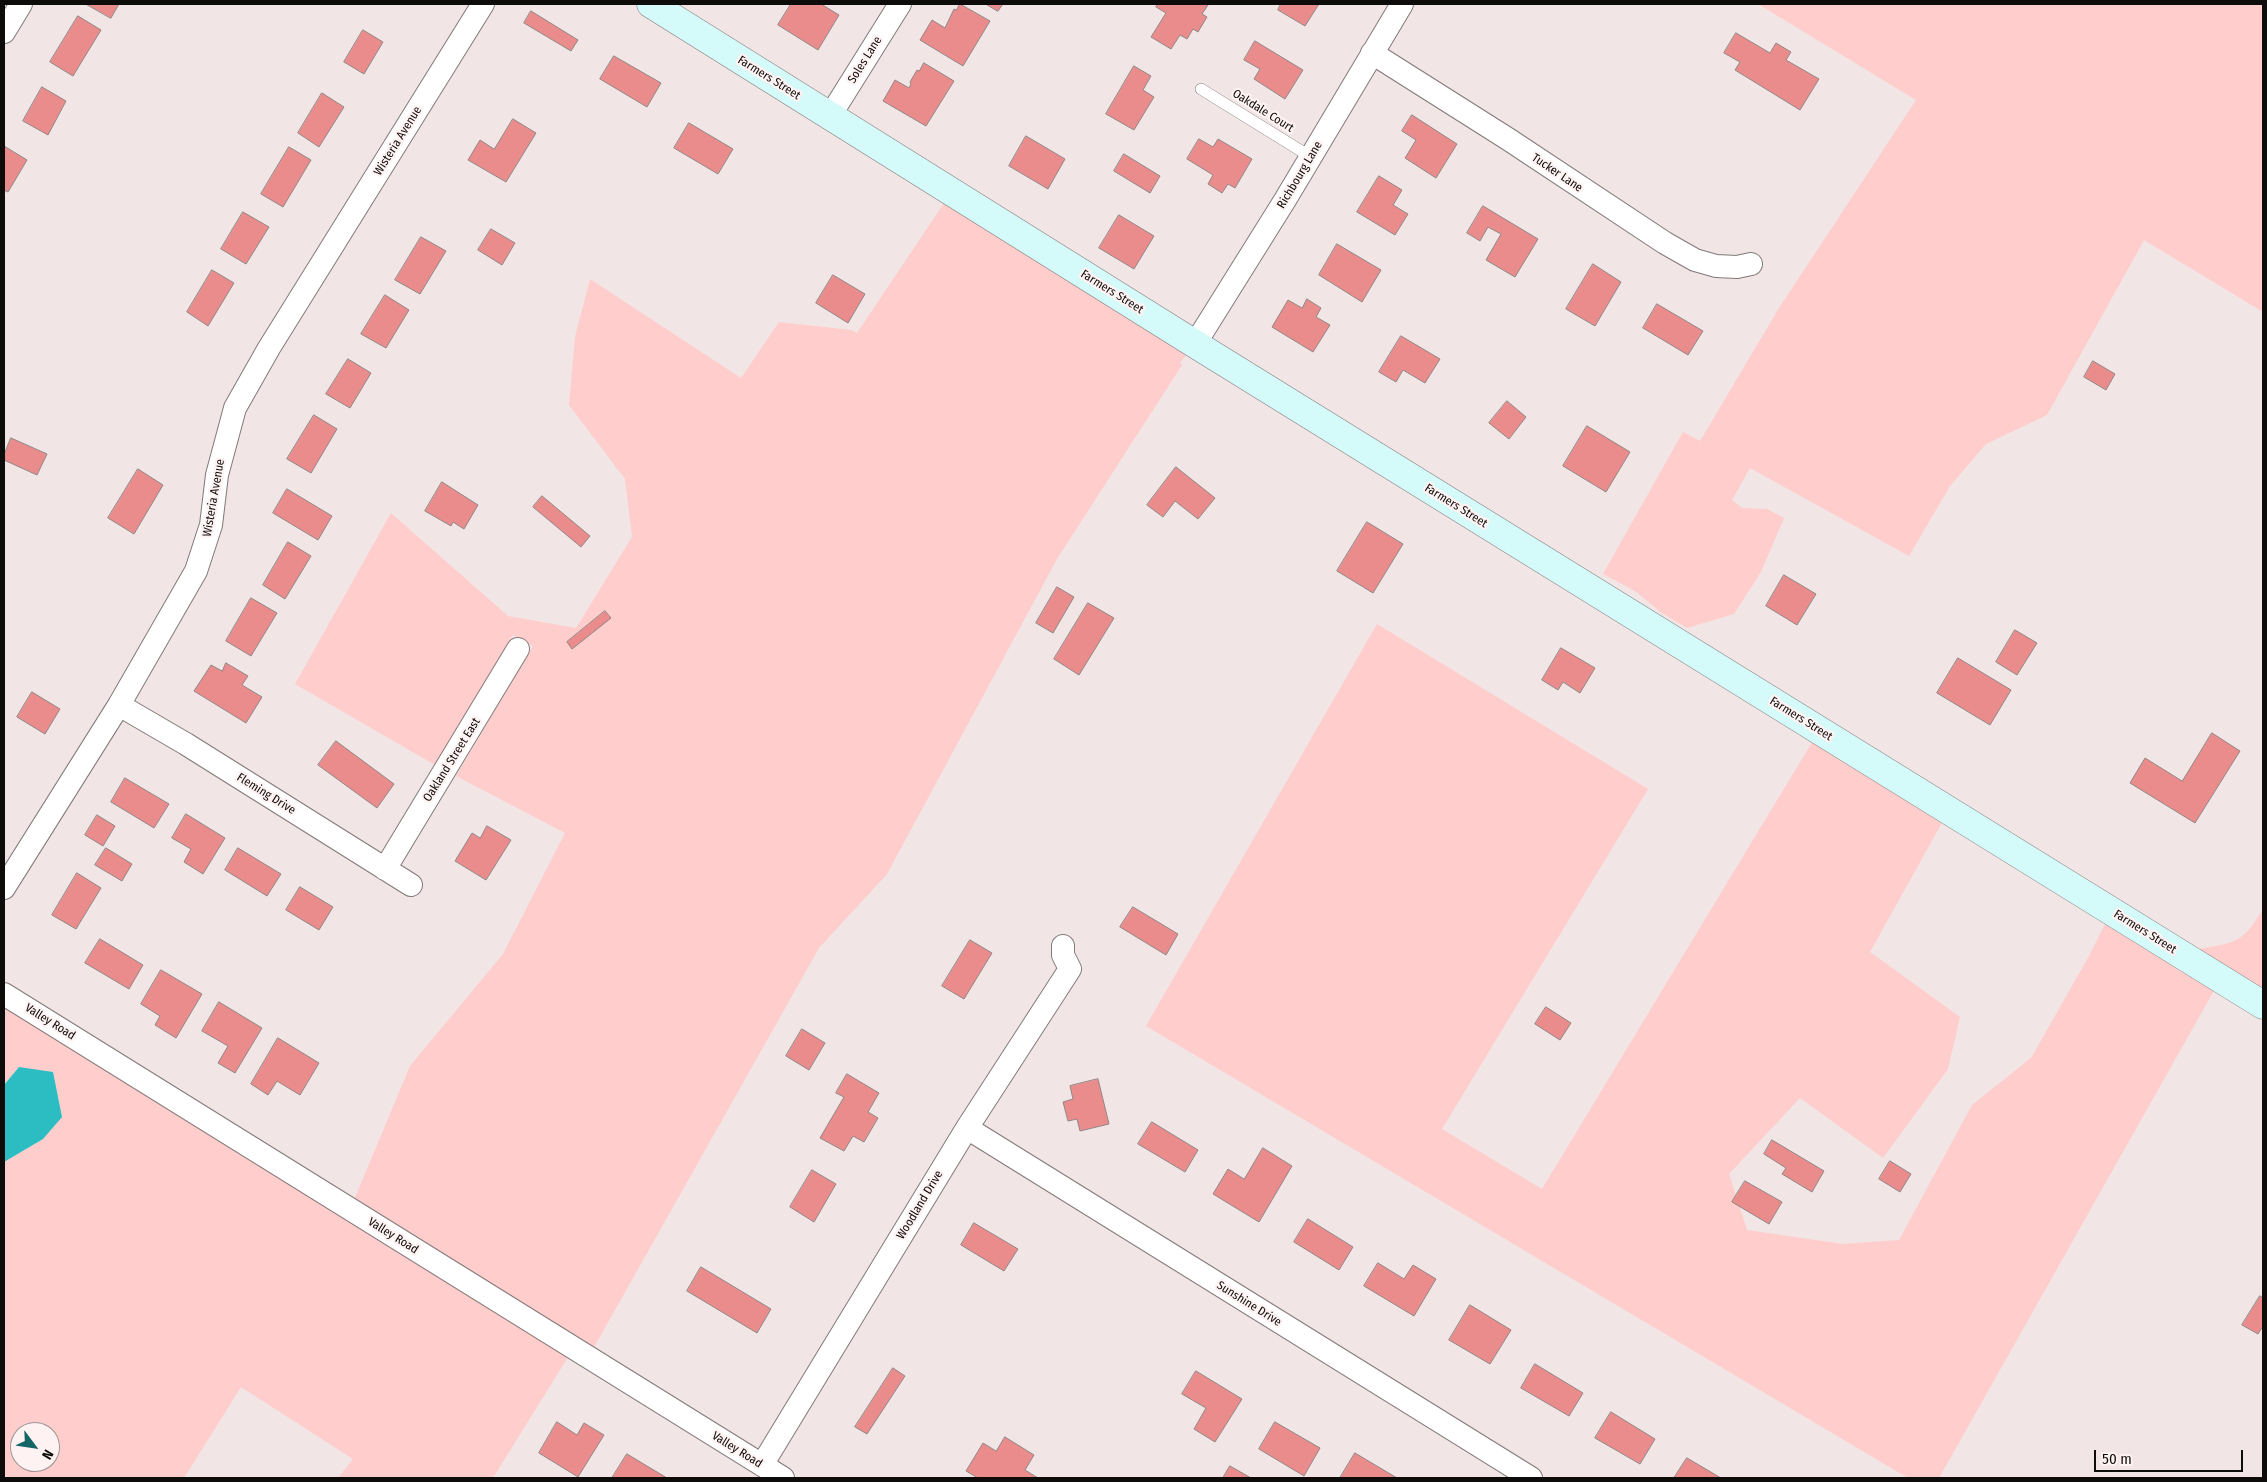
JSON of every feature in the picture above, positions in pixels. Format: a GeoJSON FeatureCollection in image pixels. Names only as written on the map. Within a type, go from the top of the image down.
{"type":"FeatureCollection","features":[{"type":"Feature","properties":{"kind":"street"},"geometry":{"type":"LineString","coordinates":[[4,32],[21,4]]}},
{"type":"Feature","properties":{"kind":"street","name":"Wisteria Avenue"},"geometry":{"type":"LineString","coordinates":[[4,888],[119,705],[178,604],[204,553],[211,524],[217,475],[235,408],[269,348],[483,4]]}},
{"type":"Feature","properties":{"kind":"street","name":"Farmers Street"},"geometry":{"type":"LineString","coordinates":[[652,4],[1195,344],[2263,1005]]}},
{"type":"Feature","properties":{"kind":"street","name":"Soles Lane"},"geometry":{"type":"LineString","coordinates":[[830,116],[900,4]]}},
{"type":"Feature","properties":{"kind":"street","name":"Richbourg Lane"},"geometry":{"type":"LineString","coordinates":[[1195,344],[1311,157],[1402,4]]}},
{"type":"Feature","properties":{"kind":"street","name":"Tucker Lane"},"geometry":{"type":"LineString","coordinates":[[1372,53],[1508,139],[1680,252],[1695,260],[1716,266],[1737,267],[1751,264]]}},
{"type":"Feature","properties":{"kind":"street","name":"Oakland Street East"},"geometry":{"type":"LineString","coordinates":[[385,869],[518,649]]}},
{"type":"Feature","properties":{"kind":"street","name":"Fleming Drive"},"geometry":{"type":"LineString","coordinates":[[119,705],[186,744],[411,885]]}},
{"type":"Feature","properties":{"kind":"street","name":"Woodland Drive"},"geometry":{"type":"LineString","coordinates":[[762,1465],[967,1128],[1049,999],[1066,978],[1070,969],[1063,955],[1064,946]]}},
{"type":"Feature","properties":{"kind":"street","name":"Valley Road"},"geometry":{"type":"LineString","coordinates":[[4,994],[783,1478]]}},
{"type":"Feature","properties":{"kind":"street","name":"Sunshine Drive"},"geometry":{"type":"LineString","coordinates":[[967,1128],[1531,1478]]}},
{"type":"Feature","properties":{"kind":"lane","name":"Oakdale Court"},"geometry":{"type":"LineString","coordinates":[[1201,89],[1311,157]]}},
{"type":"Feature","properties":{"kind":"shaded area"},"geometry":{"type":"Polygon","coordinates":[[[1758,4],[2263,4],[2263,312],[2144,240],[2047,415],[1986,444],[1950,486],[1909,556],[1750,468],[1732,500],[1742,508],[1767,509],[1784,518],[1761,572],[1734,614],[1687,628],[1662,613],[1635,591],[1603,574],[1683,432],[1700,441],[1779,308],[1916,100],[1758,4]]]}},
{"type":"Feature","properties":{"kind":"shaded area"},"geometry":{"type":"Polygon","coordinates":[[[946,200],[1189,352],[1180,363],[1182,365],[1057,559],[887,874],[819,948],[593,1349],[354,1200],[410,1066],[503,954],[565,833],[456,776],[533,646],[513,635],[435,765],[295,684],[391,513],[508,616],[576,628],[632,537],[625,479],[569,405],[575,337],[590,279],[741,378],[779,322],[851,330],[857,333],[946,200]]]}},
{"type":"Feature","properties":{"kind":"shaded area"},"geometry":{"type":"Polygon","coordinates":[[[1377,624],[1648,789],[1442,1129],[1542,1189],[1814,739],[1944,819],[1870,952],[1960,1017],[1948,1069],[1883,1158],[1800,1098],[1729,1174],[1747,1230],[1843,1244],[1899,1240],[1972,1105],[2031,1058],[2089,956],[2107,920],[2216,987],[1939,1478],[1908,1478],[1146,1026],[1377,624]]]}},
{"type":"Feature","properties":{"kind":"shaded area"},"geometry":{"type":"Polygon","coordinates":[[[2263,909],[2263,993],[2194,950],[2228,943],[2242,936],[2249,930],[2263,909]]]}},
{"type":"Feature","properties":{"kind":"shaded area"},"geometry":{"type":"Polygon","coordinates":[[[4,1005],[568,1357],[493,1478],[338,1478],[353,1459],[241,1387],[184,1478],[4,1478],[4,1162],[43,1139],[19,1067],[4,1085],[4,1005]]]}},
{"type":"Feature","properties":{"kind":"water"},"geometry":{"type":"Polygon","coordinates":[[[19,1067],[53,1072],[62,1117],[43,1139],[4,1162],[4,1085],[19,1067]]]}},
{"type":"Feature","properties":{"kind":"building"},"geometry":{"type":"Polygon","coordinates":[[[86,4],[119,4],[111,18],[86,4]]]}},
{"type":"Feature","properties":{"kind":"building"},"geometry":{"type":"Polygon","coordinates":[[[791,4],[821,4],[839,15],[818,50],[778,25],[791,4]]]}},
{"type":"Feature","properties":{"kind":"building"},"geometry":{"type":"Polygon","coordinates":[[[960,4],[990,21],[963,66],[920,40],[932,20],[945,28],[954,9],[956,10],[960,4]]]}},
{"type":"Feature","properties":{"kind":"building"},"geometry":{"type":"Polygon","coordinates":[[[986,4],[1003,4],[998,11],[986,4]]]}},
{"type":"Feature","properties":{"kind":"building"},"geometry":{"type":"Polygon","coordinates":[[[1158,4],[1206,4],[1208,5],[1202,14],[1207,17],[1198,32],[1193,29],[1187,39],[1180,35],[1171,49],[1151,37],[1166,13],[1156,7],[1158,4]]]}},
{"type":"Feature","properties":{"kind":"building"},"geometry":{"type":"Polygon","coordinates":[[[1281,4],[1319,4],[1305,26],[1278,10],[1281,4]]]}},
{"type":"Feature","properties":{"kind":"building"},"geometry":{"type":"Polygon","coordinates":[[[531,11],[578,40],[571,51],[524,23],[531,11]]]}},
{"type":"Feature","properties":{"kind":"building"},"geometry":{"type":"Polygon","coordinates":[[[78,16],[101,30],[73,76],[50,62],[78,16]]]}},
{"type":"Feature","properties":{"kind":"building"},"geometry":{"type":"Polygon","coordinates":[[[363,30],[383,42],[364,74],[344,62],[363,30]]]}},
{"type":"Feature","properties":{"kind":"building"},"geometry":{"type":"Polygon","coordinates":[[[1736,33],[1770,53],[1776,43],[1791,52],[1786,60],[1819,79],[1800,110],[1735,70],[1740,62],[1724,53],[1736,33]]]}},
{"type":"Feature","properties":{"kind":"building"},"geometry":{"type":"Polygon","coordinates":[[[1255,41],[1303,70],[1285,99],[1254,79],[1260,69],[1244,60],[1255,41]]]}},
{"type":"Feature","properties":{"kind":"building"},"geometry":{"type":"Polygon","coordinates":[[[614,56],[661,83],[647,107],[600,79],[614,56]]]}},
{"type":"Feature","properties":{"kind":"building"},"geometry":{"type":"Polygon","coordinates":[[[924,63],[954,81],[926,126],[883,101],[895,80],[909,88],[910,82],[917,70],[919,71],[924,63]]]}},
{"type":"Feature","properties":{"kind":"building"},"geometry":{"type":"Polygon","coordinates":[[[1134,66],[1151,76],[1143,90],[1154,97],[1134,130],[1106,114],[1134,66]]]}},
{"type":"Feature","properties":{"kind":"building"},"geometry":{"type":"Polygon","coordinates":[[[42,87],[66,101],[48,135],[23,121],[42,87]]]}},
{"type":"Feature","properties":{"kind":"building"},"geometry":{"type":"Polygon","coordinates":[[[322,93],[344,107],[319,147],[298,133],[322,93]]]}},
{"type":"Feature","properties":{"kind":"building"},"geometry":{"type":"Polygon","coordinates":[[[1412,115],[1457,144],[1436,178],[1405,158],[1416,140],[1402,131],[1412,115]]]}},
{"type":"Feature","properties":{"kind":"building"},"geometry":{"type":"Polygon","coordinates":[[[513,119],[536,133],[506,182],[468,160],[480,140],[494,149],[513,119]]]}},
{"type":"Feature","properties":{"kind":"building"},"geometry":{"type":"Polygon","coordinates":[[[689,123],[733,149],[718,174],[674,148],[689,123]]]}},
{"type":"Feature","properties":{"kind":"building"},"geometry":{"type":"Polygon","coordinates":[[[1026,136],[1065,159],[1048,189],[1009,166],[1026,136]]]}},
{"type":"Feature","properties":{"kind":"building"},"geometry":{"type":"Polygon","coordinates":[[[1199,139],[1213,147],[1218,139],[1252,159],[1235,188],[1228,184],[1222,193],[1208,184],[1213,175],[1187,159],[1199,139]]]}},
{"type":"Feature","properties":{"kind":"building"},"geometry":{"type":"Polygon","coordinates":[[[4,146],[27,160],[8,192],[4,190],[4,146]]]}},
{"type":"Feature","properties":{"kind":"building"},"geometry":{"type":"Polygon","coordinates":[[[289,147],[311,160],[283,207],[261,194],[289,147]]]}},
{"type":"Feature","properties":{"kind":"building"},"geometry":{"type":"Polygon","coordinates":[[[1124,154],[1160,176],[1150,193],[1114,171],[1124,154]]]}},
{"type":"Feature","properties":{"kind":"building"},"geometry":{"type":"Polygon","coordinates":[[[1379,176],[1402,190],[1393,205],[1408,214],[1395,235],[1357,212],[1379,176]]]}},
{"type":"Feature","properties":{"kind":"building"},"geometry":{"type":"Polygon","coordinates":[[[1483,206],[1538,239],[1515,277],[1486,260],[1501,234],[1488,227],[1480,241],[1467,233],[1483,206]]]}},
{"type":"Feature","properties":{"kind":"building"},"geometry":{"type":"Polygon","coordinates":[[[243,212],[269,227],[246,264],[221,249],[243,212]]]}},
{"type":"Feature","properties":{"kind":"building"},"geometry":{"type":"Polygon","coordinates":[[[1119,215],[1154,236],[1134,269],[1099,248],[1119,215]]]}},
{"type":"Feature","properties":{"kind":"building"},"geometry":{"type":"Polygon","coordinates":[[[491,229],[515,243],[502,265],[478,250],[491,229]]]}},
{"type":"Feature","properties":{"kind":"building"},"geometry":{"type":"Polygon","coordinates":[[[421,237],[446,251],[420,294],[395,280],[421,237]]]}},
{"type":"Feature","properties":{"kind":"building"},"geometry":{"type":"Polygon","coordinates":[[[1337,244],[1381,270],[1362,302],[1319,275],[1337,244]]]}},
{"type":"Feature","properties":{"kind":"building"},"geometry":{"type":"Polygon","coordinates":[[[1593,264],[1621,282],[1595,326],[1566,309],[1593,264]]]}},
{"type":"Feature","properties":{"kind":"building"},"geometry":{"type":"Polygon","coordinates":[[[212,270],[234,283],[208,326],[187,312],[212,270]]]}},
{"type":"Feature","properties":{"kind":"building"},"geometry":{"type":"Polygon","coordinates":[[[833,275],[865,294],[848,323],[816,303],[833,275]]]}},
{"type":"Feature","properties":{"kind":"building"},"geometry":{"type":"Polygon","coordinates":[[[385,295],[409,310],[386,348],[361,334],[385,295]]]}},
{"type":"Feature","properties":{"kind":"building"},"geometry":{"type":"Polygon","coordinates":[[[1307,299],[1321,308],[1316,317],[1330,325],[1313,352],[1272,327],[1288,300],[1302,308],[1307,299]]]}},
{"type":"Feature","properties":{"kind":"building"},"geometry":{"type":"Polygon","coordinates":[[[1657,304],[1703,331],[1688,355],[1643,328],[1657,304]]]}},
{"type":"Feature","properties":{"kind":"building"},"geometry":{"type":"Polygon","coordinates":[[[1401,336],[1440,359],[1425,383],[1403,370],[1396,382],[1379,372],[1401,336]]]}},
{"type":"Feature","properties":{"kind":"building"},"geometry":{"type":"Polygon","coordinates":[[[348,359],[371,373],[350,408],[326,394],[348,359]]]}},
{"type":"Feature","properties":{"kind":"building"},"geometry":{"type":"Polygon","coordinates":[[[2093,361],[2115,374],[2106,390],[2084,377],[2093,361]]]}},
{"type":"Feature","properties":{"kind":"building"},"geometry":{"type":"Polygon","coordinates":[[[1507,401],[1526,417],[1509,439],[1489,423],[1507,401]]]}},
{"type":"Feature","properties":{"kind":"building"},"geometry":{"type":"Polygon","coordinates":[[[314,415],[337,429],[311,473],[287,459],[314,415]]]}},
{"type":"Feature","properties":{"kind":"building"},"geometry":{"type":"Polygon","coordinates":[[[1587,426],[1630,452],[1606,492],[1563,466],[1587,426]]]}},
{"type":"Feature","properties":{"kind":"building"},"geometry":{"type":"Polygon","coordinates":[[[11,438],[47,454],[37,475],[4,460],[4,455],[11,438]]]}},
{"type":"Feature","properties":{"kind":"building"},"geometry":{"type":"Polygon","coordinates":[[[1176,467],[1215,498],[1198,519],[1175,501],[1163,517],[1147,505],[1176,467]]]}},
{"type":"Feature","properties":{"kind":"building"},"geometry":{"type":"Polygon","coordinates":[[[138,469],[163,485],[134,534],[108,518],[138,469]]]}},
{"type":"Feature","properties":{"kind":"building"},"geometry":{"type":"Polygon","coordinates":[[[442,482],[478,505],[464,529],[453,522],[451,526],[425,511],[442,482]]]}},
{"type":"Feature","properties":{"kind":"building"},"geometry":{"type":"Polygon","coordinates":[[[287,489],[332,516],[318,540],[273,513],[287,489]]]}},
{"type":"Feature","properties":{"kind":"building"},"geometry":{"type":"Polygon","coordinates":[[[542,496],[590,536],[581,547],[533,507],[542,496]]]}},
{"type":"Feature","properties":{"kind":"building"},"geometry":{"type":"Polygon","coordinates":[[[1367,522],[1403,544],[1373,593],[1337,571],[1367,522]]]}},
{"type":"Feature","properties":{"kind":"building"},"geometry":{"type":"Polygon","coordinates":[[[288,542],[311,556],[285,599],[263,585],[288,542]]]}},
{"type":"Feature","properties":{"kind":"building"},"geometry":{"type":"Polygon","coordinates":[[[1784,575],[1816,594],[1797,625],[1766,606],[1784,575]]]}},
{"type":"Feature","properties":{"kind":"building"},"geometry":{"type":"Polygon","coordinates":[[[1057,587],[1074,597],[1053,633],[1036,623],[1057,587]]]}},
{"type":"Feature","properties":{"kind":"building"},"geometry":{"type":"Polygon","coordinates":[[[251,598],[277,613],[251,656],[226,641],[251,598]]]}},
{"type":"Feature","properties":{"kind":"building"},"geometry":{"type":"Polygon","coordinates":[[[1088,603],[1114,618],[1079,675],[1054,659],[1088,603]]]}},
{"type":"Feature","properties":{"kind":"building"},"geometry":{"type":"Polygon","coordinates":[[[605,611],[611,618],[572,649],[567,642],[605,611]]]}},
{"type":"Feature","properties":{"kind":"building"},"geometry":{"type":"Polygon","coordinates":[[[2015,630],[2037,643],[2017,675],[1996,662],[2015,630]]]}},
{"type":"Feature","properties":{"kind":"building"},"geometry":{"type":"Polygon","coordinates":[[[1561,648],[1595,668],[1580,693],[1563,682],[1558,690],[1542,680],[1561,648]]]}},
{"type":"Feature","properties":{"kind":"building"},"geometry":{"type":"Polygon","coordinates":[[[1958,658],[2011,690],[1990,725],[1937,693],[1958,658]]]}},
{"type":"Feature","properties":{"kind":"building"},"geometry":{"type":"Polygon","coordinates":[[[226,663],[248,676],[242,685],[262,697],[246,723],[194,691],[211,665],[222,671],[226,663]]]}},
{"type":"Feature","properties":{"kind":"building"},"geometry":{"type":"Polygon","coordinates":[[[32,692],[60,709],[45,734],[17,717],[32,692]]]}},
{"type":"Feature","properties":{"kind":"building"},"geometry":{"type":"Polygon","coordinates":[[[2212,733],[2240,751],[2195,823],[2130,783],[2145,758],[2182,781],[2212,733]]]}},
{"type":"Feature","properties":{"kind":"building"},"geometry":{"type":"Polygon","coordinates":[[[336,741],[394,784],[377,808],[318,765],[336,741]]]}},
{"type":"Feature","properties":{"kind":"building"},"geometry":{"type":"Polygon","coordinates":[[[125,778],[169,804],[154,828],[111,802],[125,778]]]}},
{"type":"Feature","properties":{"kind":"building"},"geometry":{"type":"Polygon","coordinates":[[[186,814],[225,838],[203,874],[184,862],[191,849],[172,838],[186,814]]]}},
{"type":"Feature","properties":{"kind":"building"},"geometry":{"type":"Polygon","coordinates":[[[97,815],[115,826],[103,846],[85,835],[97,815]]]}},
{"type":"Feature","properties":{"kind":"building"},"geometry":{"type":"Polygon","coordinates":[[[487,826],[511,840],[486,880],[455,861],[472,833],[480,838],[487,826]]]}},
{"type":"Feature","properties":{"kind":"building"},"geometry":{"type":"Polygon","coordinates":[[[106,848],[132,864],[122,881],[95,865],[106,848]]]}},
{"type":"Feature","properties":{"kind":"building"},"geometry":{"type":"Polygon","coordinates":[[[238,848],[281,874],[267,896],[225,870],[238,848]]]}},
{"type":"Feature","properties":{"kind":"building"},"geometry":{"type":"Polygon","coordinates":[[[77,873],[101,888],[76,929],[52,915],[77,873]]]}},
{"type":"Feature","properties":{"kind":"building"},"geometry":{"type":"Polygon","coordinates":[[[300,887],[333,907],[319,930],[286,910],[300,887]]]}},
{"type":"Feature","properties":{"kind":"building"},"geometry":{"type":"Polygon","coordinates":[[[1133,907],[1178,934],[1166,955],[1120,927],[1133,907]]]}},
{"type":"Feature","properties":{"kind":"building"},"geometry":{"type":"Polygon","coordinates":[[[100,939],[143,965],[129,989],[85,963],[100,939]]]}},
{"type":"Feature","properties":{"kind":"building"},"geometry":{"type":"Polygon","coordinates":[[[970,940],[992,953],[964,999],[942,986],[970,940]]]}},
{"type":"Feature","properties":{"kind":"building"},"geometry":{"type":"Polygon","coordinates":[[[161,970],[202,994],[176,1038],[155,1025],[160,1016],[141,1004],[161,970]]]}},
{"type":"Feature","properties":{"kind":"building"},"geometry":{"type":"Polygon","coordinates":[[[219,1002],[262,1028],[235,1073],[218,1063],[228,1046],[202,1031],[219,1002]]]}},
{"type":"Feature","properties":{"kind":"building"},"geometry":{"type":"Polygon","coordinates":[[[1546,1007],[1571,1023],[1560,1040],[1535,1024],[1546,1007]]]}},
{"type":"Feature","properties":{"kind":"building"},"geometry":{"type":"Polygon","coordinates":[[[802,1029],[825,1043],[809,1070],[786,1056],[802,1029]]]}},
{"type":"Feature","properties":{"kind":"building"},"geometry":{"type":"Polygon","coordinates":[[[278,1038],[319,1063],[300,1095],[277,1081],[268,1095],[251,1084],[278,1038]]]}},
{"type":"Feature","properties":{"kind":"building"},"geometry":{"type":"Polygon","coordinates":[[[847,1074],[879,1093],[868,1112],[878,1118],[864,1142],[853,1136],[844,1151],[820,1138],[844,1097],[836,1093],[847,1074]]]}},
{"type":"Feature","properties":{"kind":"building"},"geometry":{"type":"Polygon","coordinates":[[[1098,1079],[1109,1124],[1080,1131],[1077,1119],[1068,1121],[1063,1102],[1073,1099],[1070,1086],[1098,1079]]]}},
{"type":"Feature","properties":{"kind":"building"},"geometry":{"type":"Polygon","coordinates":[[[1152,1122],[1198,1150],[1185,1172],[1138,1144],[1152,1122]]]}},
{"type":"Feature","properties":{"kind":"building"},"geometry":{"type":"Polygon","coordinates":[[[1772,1140],[1824,1171],[1812,1192],[1782,1174],[1786,1168],[1764,1154],[1772,1140]]]}},
{"type":"Feature","properties":{"kind":"building"},"geometry":{"type":"Polygon","coordinates":[[[1263,1148],[1292,1166],[1259,1222],[1213,1194],[1228,1169],[1244,1179],[1263,1148]]]}},
{"type":"Feature","properties":{"kind":"building"},"geometry":{"type":"Polygon","coordinates":[[[1890,1161],[1911,1174],[1900,1192],[1879,1179],[1890,1161]]]}},
{"type":"Feature","properties":{"kind":"building"},"geometry":{"type":"Polygon","coordinates":[[[812,1170],[836,1184],[814,1222],[790,1207],[812,1170]]]}},
{"type":"Feature","properties":{"kind":"building"},"geometry":{"type":"Polygon","coordinates":[[[1745,1181],[1782,1202],[1769,1224],[1732,1202],[1745,1181]]]}},
{"type":"Feature","properties":{"kind":"building"},"geometry":{"type":"Polygon","coordinates":[[[1308,1219],[1353,1247],[1339,1270],[1294,1242],[1308,1219]]]}},
{"type":"Feature","properties":{"kind":"building"},"geometry":{"type":"Polygon","coordinates":[[[974,1223],[1018,1249],[1004,1271],[961,1245],[974,1223]]]}},
{"type":"Feature","properties":{"kind":"building"},"geometry":{"type":"Polygon","coordinates":[[[1378,1263],[1404,1279],[1413,1265],[1436,1279],[1414,1316],[1364,1286],[1378,1263]]]}},
{"type":"Feature","properties":{"kind":"building"},"geometry":{"type":"Polygon","coordinates":[[[701,1267],[771,1309],[757,1333],[687,1291],[701,1267]]]}},
{"type":"Feature","properties":{"kind":"building"},"geometry":{"type":"Polygon","coordinates":[[[2260,1296],[2263,1298],[2263,1326],[2258,1334],[2242,1325],[2260,1296]]]}},
{"type":"Feature","properties":{"kind":"building"},"geometry":{"type":"Polygon","coordinates":[[[1470,1305],[1511,1330],[1490,1364],[1449,1340],[1470,1305]]]}},
{"type":"Feature","properties":{"kind":"building"},"geometry":{"type":"Polygon","coordinates":[[[1535,1364],[1583,1393],[1569,1416],[1521,1388],[1535,1364]]]}},
{"type":"Feature","properties":{"kind":"building"},"geometry":{"type":"Polygon","coordinates":[[[893,1368],[905,1376],[867,1434],[855,1427],[893,1368]]]}},
{"type":"Feature","properties":{"kind":"building"},"geometry":{"type":"Polygon","coordinates":[[[1196,1371],[1242,1399],[1215,1442],[1194,1429],[1206,1408],[1182,1394],[1196,1371]]]}},
{"type":"Feature","properties":{"kind":"building"},"geometry":{"type":"Polygon","coordinates":[[[1611,1412],[1655,1439],[1640,1464],[1595,1438],[1611,1412]]]}},
{"type":"Feature","properties":{"kind":"building"},"geometry":{"type":"Polygon","coordinates":[[[557,1422],[577,1435],[584,1423],[604,1435],[578,1477],[539,1453],[557,1422]]]}},
{"type":"Feature","properties":{"kind":"building"},"geometry":{"type":"Polygon","coordinates":[[[1275,1422],[1320,1448],[1304,1476],[1259,1449],[1275,1422]]]}},
{"type":"Feature","properties":{"kind":"building"},"geometry":{"type":"Polygon","coordinates":[[[1005,1437],[1034,1455],[1025,1470],[1038,1478],[978,1478],[966,1471],[983,1443],[996,1451],[1005,1437]]]}},
{"type":"Feature","properties":{"kind":"building"},"geometry":{"type":"Polygon","coordinates":[[[1355,1453],[1397,1478],[1340,1478],[1355,1453]]]}},
{"type":"Feature","properties":{"kind":"building"},"geometry":{"type":"Polygon","coordinates":[[[627,1454],[667,1478],[612,1478],[627,1454]]]}},
{"type":"Feature","properties":{"kind":"building"},"geometry":{"type":"Polygon","coordinates":[[[1687,1458],[1721,1478],[1674,1478],[1687,1458]]]}},
{"type":"Feature","properties":{"kind":"building"},"geometry":{"type":"Polygon","coordinates":[[[1230,1466],[1251,1478],[1223,1478],[1230,1466]]]}}]}
